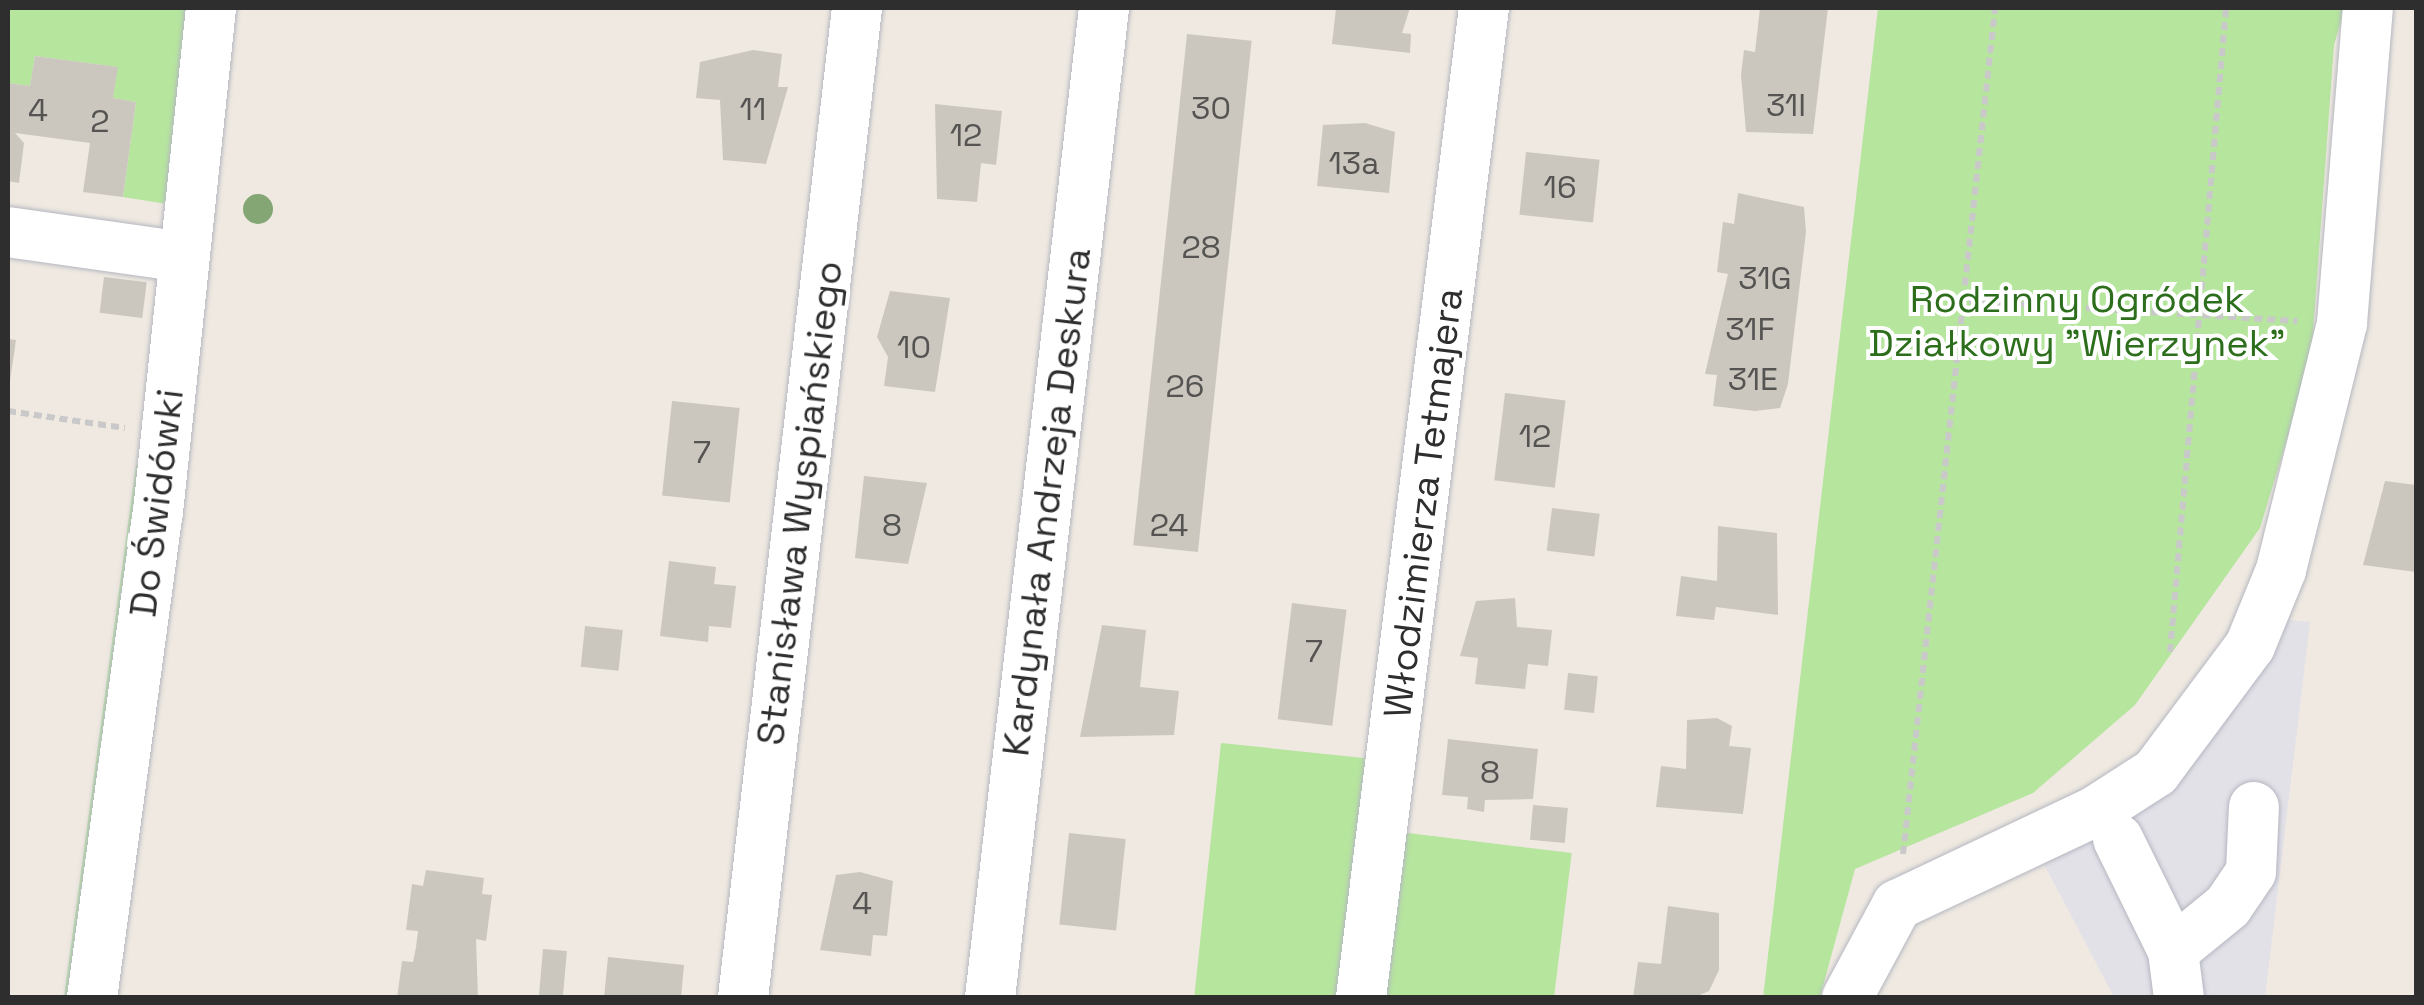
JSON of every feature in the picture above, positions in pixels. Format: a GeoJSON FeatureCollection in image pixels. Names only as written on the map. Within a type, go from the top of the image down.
{"type":"FeatureCollection","features":[{"type":"Feature","properties":{"kind":"street","name":"Do Świdówki"},"geometry":{"type":"LineString","coordinates":[[92,998],[166,433],[210,8]]}},
{"type":"Feature","properties":{"kind":"street","name":"Stanisława Wyspiańskiego"},"geometry":{"type":"LineString","coordinates":[[742,998],[856,8]]}},
{"type":"Feature","properties":{"kind":"street","name":"Kardynała Andrzeja Deskura"},"geometry":{"type":"LineString","coordinates":[[990,998],[1104,8]]}},
{"type":"Feature","properties":{"kind":"street","name":"Włodzimierza Tetmajera"},"geometry":{"type":"LineString","coordinates":[[1361,998],[1484,8]]}},
{"type":"Feature","properties":{"kind":"street"},"geometry":{"type":"LineString","coordinates":[[1847,998],[1897,905],[2094,812],[2156,772],[2205,714],[2250,646],[2281,570],[2342,323],[2368,8]]}},
{"type":"Feature","properties":{"kind":"street"},"geometry":{"type":"LineString","coordinates":[[8,232],[184,257]]}},
{"type":"Feature","properties":{"kind":"street"},"geometry":{"type":"LineString","coordinates":[[2118,839],[2176,974],[2251,872],[2254,807]]}},
{"type":"Feature","properties":{"kind":"path"},"geometry":{"type":"LineString","coordinates":[[1897,905],[1969,301],[1995,8]]}},
{"type":"Feature","properties":{"kind":"path"},"geometry":{"type":"LineString","coordinates":[[2170,652],[2206,318],[2226,8]]}},
{"type":"Feature","properties":{"kind":"path"},"geometry":{"type":"LineString","coordinates":[[1969,301],[2206,318],[2342,323]]}},
{"type":"Feature","properties":{"kind":"path"},"geometry":{"type":"LineString","coordinates":[[8,411],[166,433]]}},
{"type":"Feature","properties":{"kind":"shaded area"},"geometry":{"type":"Polygon","coordinates":[[[2278,619],[2310,622],[2265,997],[2114,997],[2036,849],[2122,813],[2278,619]]]}},
{"type":"Feature","properties":{"kind":"green space"},"geometry":{"type":"Polygon","coordinates":[[[8,8],[190,8],[167,204],[123,197],[136,102],[113,98],[117,67],[35,56],[30,86],[8,83],[8,8]]]}},
{"type":"Feature","properties":{"kind":"green space","name":"Rodzinny Ogródek Działkowy \"Wierzynek\""},"geometry":{"type":"Polygon","coordinates":[[[1878,8],[2345,8],[2334,45],[2311,360],[2260,528],[2135,705],[2033,793],[1855,869],[1820,997],[1763,998],[1878,8]]]}},
{"type":"Feature","properties":{"kind":"green space"},"geometry":{"type":"Polygon","coordinates":[[[136,465],[150,468],[81,997],[64,998],[136,465]]]}},
{"type":"Feature","properties":{"kind":"green space"},"geometry":{"type":"Polygon","coordinates":[[[1221,743],[1368,758],[1343,998],[1194,998],[1221,743]]]}},
{"type":"Feature","properties":{"kind":"green space"},"geometry":{"type":"Polygon","coordinates":[[[1400,832],[1572,853],[1554,998],[1380,997],[1400,832]]]}},
{"type":"Feature","properties":{"kind":"building"},"geometry":{"type":"Polygon","coordinates":[[[1336,8],[1410,8],[1402,33],[1411,34],[1410,53],[1332,44],[1336,8]]]}},
{"type":"Feature","properties":{"kind":"building"},"geometry":{"type":"Polygon","coordinates":[[[1760,8],[1828,8],[1813,134],[1746,132],[1741,75],[1744,50],[1755,52],[1760,8]]]}},
{"type":"Feature","properties":{"kind":"building"},"geometry":{"type":"Polygon","coordinates":[[[1187,34],[1252,41],[1198,552],[1133,545],[1187,34]]]}},
{"type":"Feature","properties":{"kind":"building"},"geometry":{"type":"Polygon","coordinates":[[[753,50],[782,54],[778,87],[788,87],[766,164],[723,160],[720,100],[696,98],[700,62],[753,50]]]}},
{"type":"Feature","properties":{"kind":"building"},"geometry":{"type":"Polygon","coordinates":[[[35,56],[118,67],[113,98],[136,102],[123,197],[83,192],[90,143],[15,133],[24,143],[19,183],[8,181],[8,83],[30,86],[35,56]]]}},
{"type":"Feature","properties":{"kind":"building"},"geometry":{"type":"Polygon","coordinates":[[[935,104],[1002,111],[996,165],[981,163],[977,202],[937,199],[935,104]]]}},
{"type":"Feature","properties":{"kind":"building"},"geometry":{"type":"Polygon","coordinates":[[[1365,123],[1395,132],[1389,193],[1317,186],[1323,125],[1365,123]]]}},
{"type":"Feature","properties":{"kind":"building"},"geometry":{"type":"Polygon","coordinates":[[[1526,152],[1600,160],[1593,222],[1519,215],[1526,152]]]}},
{"type":"Feature","properties":{"kind":"building"},"geometry":{"type":"Polygon","coordinates":[[[1738,193],[1804,207],[1806,232],[1788,384],[1780,408],[1755,411],[1713,406],[1717,375],[1705,374],[1728,274],[1717,272],[1723,222],[1734,224],[1738,193]]]}},
{"type":"Feature","properties":{"kind":"building"},"geometry":{"type":"Polygon","coordinates":[[[104,277],[147,282],[142,318],[100,313],[104,277]]]}},
{"type":"Feature","properties":{"kind":"building"},"geometry":{"type":"Polygon","coordinates":[[[890,291],[950,298],[935,392],[884,386],[888,357],[877,337],[890,291]]]}},
{"type":"Feature","properties":{"kind":"building"},"geometry":{"type":"Polygon","coordinates":[[[8,339],[16,340],[10,381],[8,381],[8,339]]]}},
{"type":"Feature","properties":{"kind":"building"},"geometry":{"type":"Polygon","coordinates":[[[1505,393],[1566,400],[1555,488],[1494,480],[1505,393]]]}},
{"type":"Feature","properties":{"kind":"building"},"geometry":{"type":"Polygon","coordinates":[[[672,401],[740,408],[730,503],[662,495],[672,401]]]}},
{"type":"Feature","properties":{"kind":"building"},"geometry":{"type":"Polygon","coordinates":[[[864,476],[927,483],[908,564],[855,558],[864,476]]]}},
{"type":"Feature","properties":{"kind":"building"},"geometry":{"type":"Polygon","coordinates":[[[2385,481],[2416,485],[2416,572],[2363,565],[2385,481]]]}},
{"type":"Feature","properties":{"kind":"building"},"geometry":{"type":"Polygon","coordinates":[[[1552,508],[1600,514],[1594,557],[1547,551],[1552,508]]]}},
{"type":"Feature","properties":{"kind":"building"},"geometry":{"type":"Polygon","coordinates":[[[1718,526],[1777,533],[1778,615],[1716,607],[1714,620],[1676,616],[1681,576],[1717,581],[1718,526]]]}},
{"type":"Feature","properties":{"kind":"building"},"geometry":{"type":"Polygon","coordinates":[[[669,561],[716,567],[714,584],[736,586],[731,628],[709,626],[708,642],[660,636],[669,561]]]}},
{"type":"Feature","properties":{"kind":"building"},"geometry":{"type":"Polygon","coordinates":[[[1515,598],[1517,627],[1552,630],[1548,666],[1528,664],[1525,689],[1475,684],[1478,658],[1460,656],[1476,601],[1515,598]]]}},
{"type":"Feature","properties":{"kind":"building"},"geometry":{"type":"Polygon","coordinates":[[[1292,603],[1347,610],[1332,726],[1278,719],[1292,603]]]}},
{"type":"Feature","properties":{"kind":"building"},"geometry":{"type":"Polygon","coordinates":[[[1102,625],[1146,630],[1140,687],[1179,691],[1174,735],[1080,737],[1102,625]]]}},
{"type":"Feature","properties":{"kind":"building"},"geometry":{"type":"Polygon","coordinates":[[[585,626],[623,630],[619,671],[581,667],[585,626]]]}},
{"type":"Feature","properties":{"kind":"building"},"geometry":{"type":"Polygon","coordinates":[[[1568,673],[1598,676],[1594,713],[1564,710],[1568,673]]]}},
{"type":"Feature","properties":{"kind":"building"},"geometry":{"type":"Polygon","coordinates":[[[1717,718],[1732,726],[1729,746],[1751,748],[1743,814],[1656,807],[1661,766],[1686,769],[1687,720],[1717,718]]]}},
{"type":"Feature","properties":{"kind":"building"},"geometry":{"type":"Polygon","coordinates":[[[1448,739],[1538,749],[1533,799],[1485,800],[1484,812],[1467,809],[1468,797],[1442,795],[1448,739]]]}},
{"type":"Feature","properties":{"kind":"building"},"geometry":{"type":"Polygon","coordinates":[[[1533,805],[1568,808],[1565,843],[1530,840],[1533,805]]]}},
{"type":"Feature","properties":{"kind":"building"},"geometry":{"type":"Polygon","coordinates":[[[1069,833],[1126,839],[1116,930],[1059,924],[1069,833]]]}},
{"type":"Feature","properties":{"kind":"building"},"geometry":{"type":"Polygon","coordinates":[[[426,870],[484,878],[482,894],[492,895],[486,941],[476,939],[478,998],[397,998],[402,961],[413,962],[416,947],[418,931],[406,930],[412,884],[423,886],[426,870]]]}},
{"type":"Feature","properties":{"kind":"building"},"geometry":{"type":"Polygon","coordinates":[[[860,872],[893,881],[887,936],[873,935],[871,956],[820,950],[836,875],[860,872]]]}},
{"type":"Feature","properties":{"kind":"building"},"geometry":{"type":"Polygon","coordinates":[[[1668,906],[1719,913],[1719,970],[1709,991],[1693,998],[1633,998],[1638,962],[1661,964],[1668,906]]]}},
{"type":"Feature","properties":{"kind":"building"},"geometry":{"type":"Polygon","coordinates":[[[543,949],[567,951],[563,998],[539,998],[543,949]]]}},
{"type":"Feature","properties":{"kind":"building"},"geometry":{"type":"Polygon","coordinates":[[[608,957],[684,965],[681,998],[604,998],[608,957]]]}}]}
